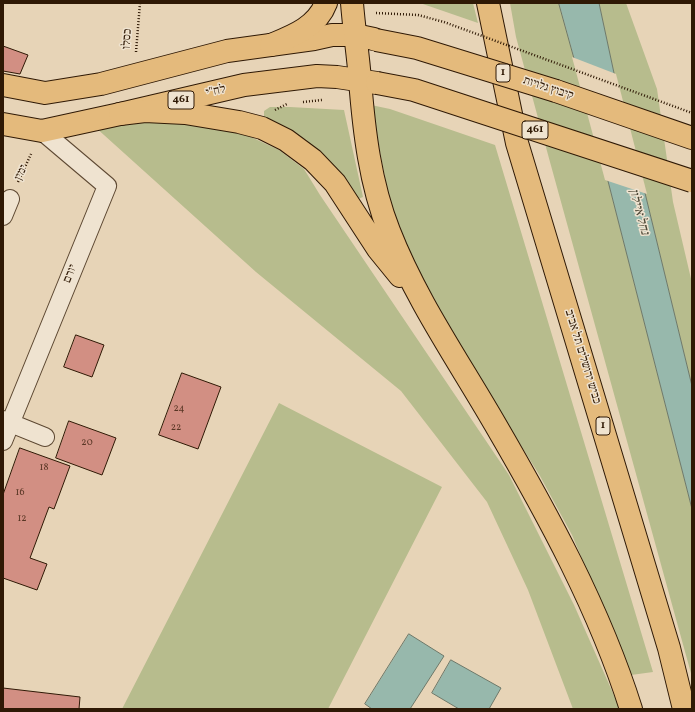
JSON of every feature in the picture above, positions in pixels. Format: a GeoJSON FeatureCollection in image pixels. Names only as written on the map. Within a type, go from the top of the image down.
{"type":"FeatureCollection","features":[{"type":"Feature","properties":{"kind":"main road"},"geometry":{"type":"LineString","coordinates":[[271,44],[293,37],[304,30],[315,21],[326,3]]}},
{"type":"Feature","properties":{"kind":"main road"},"geometry":{"type":"LineString","coordinates":[[352,3],[365,37],[368,81],[366,140],[376,192],[388,230],[421,302],[495,424],[560,540],[621,678],[631,709]]}},
{"type":"Feature","properties":{"kind":"main road","name":"כביש ירושלים תל אביב"},"geometry":{"type":"LineString","coordinates":[[488,3],[517,143],[669,648],[684,709]]}},
{"type":"Feature","properties":{"kind":"main road"},"geometry":{"type":"LineString","coordinates":[[3,86],[45,93],[101,84],[227,51],[332,35],[365,37]]}},
{"type":"Feature","properties":{"kind":"main road","name":"קיבוץ גלויות"},"geometry":{"type":"LineString","coordinates":[[365,37],[417,48],[541,87],[692,138]]}},
{"type":"Feature","properties":{"kind":"main road","name":"לח\"י"},"geometry":{"type":"LineString","coordinates":[[3,124],[42,131],[244,85],[317,76],[368,81]]}},
{"type":"Feature","properties":{"kind":"main road","name":"461"},"geometry":{"type":"LineString","coordinates":[[368,81],[414,90],[692,181]]}},
{"type":"Feature","properties":{"kind":"main road"},"geometry":{"type":"LineString","coordinates":[[120,114],[145,111],[185,113],[239,122],[262,128],[286,140],[313,160],[335,183],[378,249],[421,302]]}},
{"type":"Feature","properties":{"kind":"street","name":"יורם"},"geometry":{"type":"LineString","coordinates":[[3,441],[7,421],[107,186],[42,131]]}},
{"type":"Feature","properties":{"kind":"street"},"geometry":{"type":"LineString","coordinates":[[3,216],[10,199]]}},
{"type":"Feature","properties":{"kind":"street"},"geometry":{"type":"LineString","coordinates":[[7,421],[45,437]]}},
{"type":"Feature","properties":{"kind":"path","name":"כסלו"},"geometry":{"type":"LineString","coordinates":[[135,76],[140,3]]}},
{"type":"Feature","properties":{"kind":"path"},"geometry":{"type":"LineString","coordinates":[[376,12],[418,15],[444,22],[692,113]]}},
{"type":"Feature","properties":{"kind":"path"},"geometry":{"type":"LineString","coordinates":[[299,102],[325,100]]}},
{"type":"Feature","properties":{"kind":"path"},"geometry":{"type":"LineString","coordinates":[[262,128],[273,112],[287,103],[293,103]]}},
{"type":"Feature","properties":{"kind":"path","name":"ימין"},"geometry":{"type":"LineString","coordinates":[[10,199],[42,131]]}},
{"type":"Feature","properties":{"kind":"green space"},"geometry":{"type":"Polygon","coordinates":[[[420,3],[473,3],[478,23],[420,3]]]}},
{"type":"Feature","properties":{"kind":"green space"},"geometry":{"type":"Polygon","coordinates":[[[510,3],[559,3],[608,181],[692,509],[692,677],[516,37],[510,3]]]}},
{"type":"Feature","properties":{"kind":"green space"},"geometry":{"type":"Polygon","coordinates":[[[599,3],[626,3],[657,89],[673,202],[692,283],[692,386],[614,73],[599,3]]]}},
{"type":"Feature","properties":{"kind":"green space"},"geometry":{"type":"Polygon","coordinates":[[[371,105],[390,109],[495,145],[653,672],[631,675],[572,535],[540,476],[429,298],[414,265],[389,198],[371,105]]]}},
{"type":"Feature","properties":{"kind":"green space"},"geometry":{"type":"Polygon","coordinates":[[[270,107],[344,110],[363,197],[353,201],[319,152],[306,140],[264,117],[264,111],[270,107]]]}},
{"type":"Feature","properties":{"kind":"green space"},"geometry":{"type":"Polygon","coordinates":[[[145,117],[217,127],[251,137],[279,150],[304,169],[509,475],[574,605],[620,709],[573,709],[528,590],[487,502],[401,391],[256,272],[94,126],[145,117]]]}},
{"type":"Feature","properties":{"kind":"green space"},"geometry":{"type":"Polygon","coordinates":[[[279,403],[442,487],[328,709],[122,709],[279,403]]]}},
{"type":"Feature","properties":{"kind":"water","name":"נחל איילון"},"geometry":{"type":"Polygon","coordinates":[[[559,3],[599,3],[614,73],[692,386],[692,509],[608,181],[559,3]]]}},
{"type":"Feature","properties":{"kind":"water"},"geometry":{"type":"Polygon","coordinates":[[[409,634],[444,656],[410,709],[372,709],[365,704],[409,634]]]}},
{"type":"Feature","properties":{"kind":"water"},"geometry":{"type":"Polygon","coordinates":[[[451,660],[501,688],[489,709],[459,709],[432,693],[451,660]]]}},
{"type":"Feature","properties":{"kind":"pier"},"geometry":{"type":"Polygon","coordinates":[[[572,57],[616,74],[647,194],[605,180],[572,57]]]}},
{"type":"Feature","properties":{"kind":"building"},"geometry":{"type":"Polygon","coordinates":[[[3,46],[28,55],[20,74],[3,71],[3,46]]]}},
{"type":"Feature","properties":{"kind":"building"},"geometry":{"type":"Polygon","coordinates":[[[76,335],[104,345],[92,377],[64,367],[76,335]]]}},
{"type":"Feature","properties":{"kind":"building"},"geometry":{"type":"Polygon","coordinates":[[[182,373],[221,387],[198,449],[159,435],[182,373]]]}},
{"type":"Feature","properties":{"kind":"building"},"geometry":{"type":"Polygon","coordinates":[[[69,421],[116,438],[102,475],[56,458],[69,421]]]}},
{"type":"Feature","properties":{"kind":"building"},"geometry":{"type":"Polygon","coordinates":[[[20,448],[70,466],[54,509],[49,507],[30,558],[47,564],[37,590],[3,578],[3,495],[20,448]]]}},
{"type":"Feature","properties":{"kind":"building"},"geometry":{"type":"Polygon","coordinates":[[[3,688],[80,697],[79,709],[3,709],[3,688]]]}}]}
